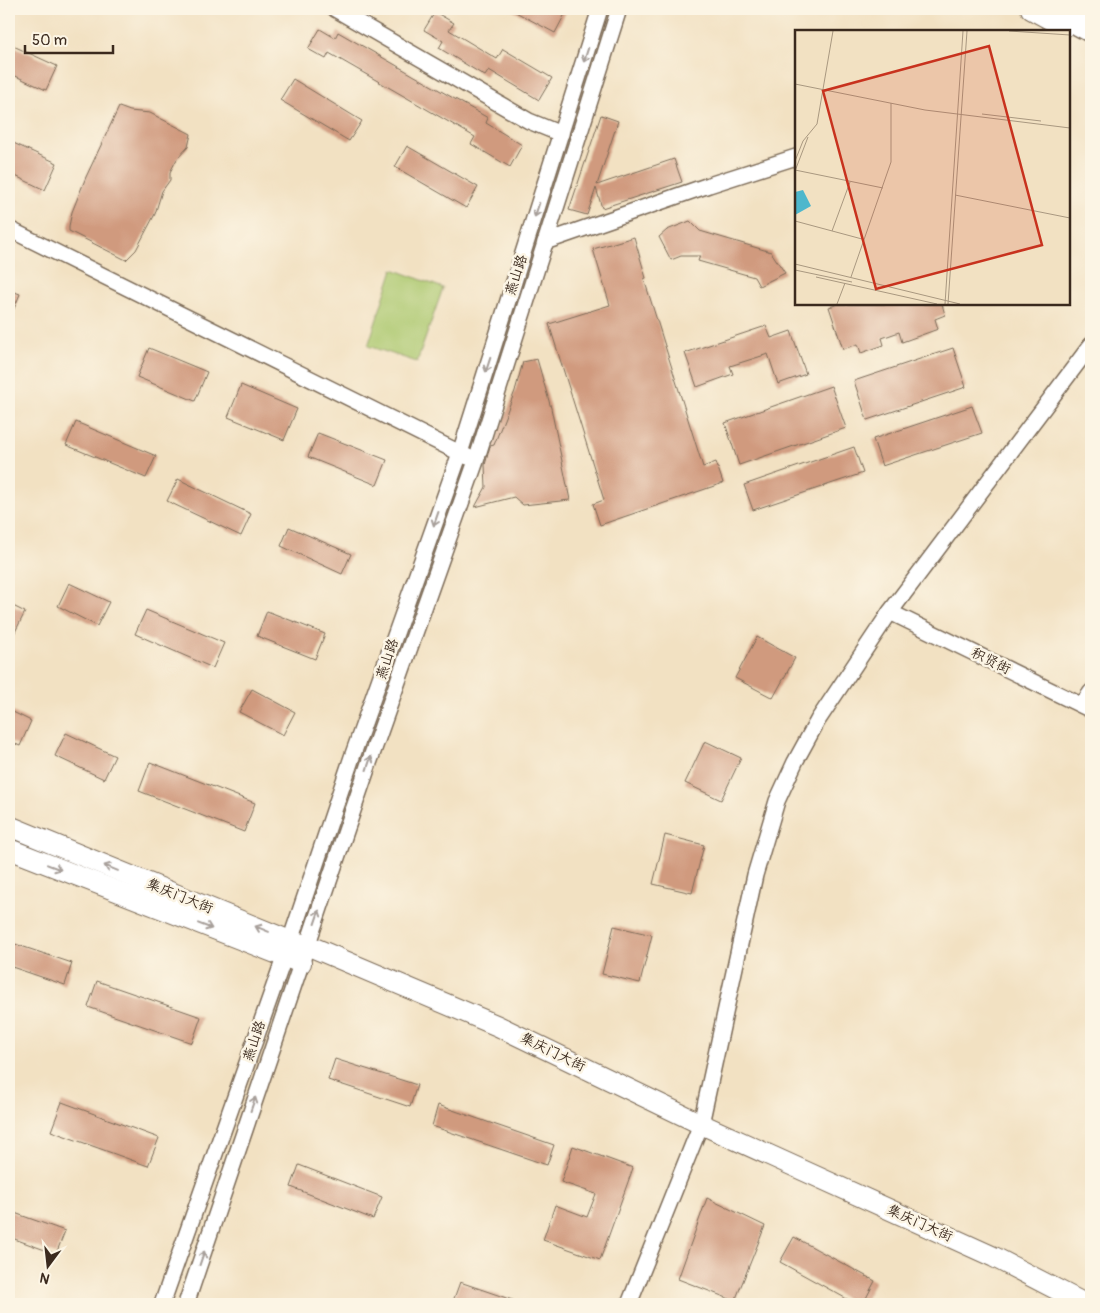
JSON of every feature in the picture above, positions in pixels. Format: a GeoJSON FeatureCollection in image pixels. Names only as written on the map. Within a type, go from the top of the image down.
{"type":"FeatureCollection","features":[{"type":"Feature","properties":{"kind":"highway"},"geometry":{"type":"LineString","coordinates":[[1050,9],[1091,31]]}},
{"type":"Feature","properties":{"kind":"main road"},"geometry":{"type":"LineString","coordinates":[[1031,9],[1091,41]]}},
{"type":"Feature","properties":{"kind":"main road","name":"集庆门大街"},"geometry":{"type":"LineString","coordinates":[[9,826],[296,952]]}},
{"type":"Feature","properties":{"kind":"main road","name":"集庆门大街"},"geometry":{"type":"LineString","coordinates":[[9,849],[498,1026],[701,1124],[994,1257],[1085,1304]]}},
{"type":"Feature","properties":{"kind":"street"},"geometry":{"type":"LineString","coordinates":[[334,9],[529,121],[561,134]]}},
{"type":"Feature","properties":{"kind":"street","name":"燕山路"},"geometry":{"type":"LineString","coordinates":[[186,1304],[296,952],[356,747],[460,453],[600,9]]}},
{"type":"Feature","properties":{"kind":"street","name":"燕山路"},"geometry":{"type":"LineString","coordinates":[[162,1304],[369,763],[476,461],[619,9]]}},
{"type":"Feature","properties":{"kind":"street"},"geometry":{"type":"LineString","coordinates":[[545,242],[795,157]]}},
{"type":"Feature","properties":{"kind":"street"},"geometry":{"type":"LineString","coordinates":[[9,229],[476,461]]}},
{"type":"Feature","properties":{"kind":"street"},"geometry":{"type":"LineString","coordinates":[[629,1304],[701,1124],[755,875],[777,801],[795,762],[818,720],[890,612],[1091,345]]}},
{"type":"Feature","properties":{"kind":"street","name":"积贤街"},"geometry":{"type":"LineString","coordinates":[[890,612],[1087,707]]}},
{"type":"Feature","properties":{"kind":"street"},"geometry":{"type":"LineString","coordinates":[[1087,707],[1091,692]]}},
{"type":"Feature","properties":{"kind":"green space"},"geometry":{"type":"Polygon","coordinates":[[[393,269],[443,288],[417,362],[368,346],[393,269]]]}},
{"type":"Feature","properties":{"kind":"building"},"geometry":{"type":"Polygon","coordinates":[[[510,9],[560,9],[566,12],[555,33],[510,9]]]}},
{"type":"Feature","properties":{"kind":"building"},"geometry":{"type":"Polygon","coordinates":[[[435,12],[454,23],[449,30],[497,59],[503,49],[552,78],[539,100],[489,70],[485,76],[439,48],[443,41],[424,30],[435,12]]]}},
{"type":"Feature","properties":{"kind":"building"},"geometry":{"type":"Polygon","coordinates":[[[320,29],[335,38],[338,32],[488,118],[486,123],[522,145],[510,167],[471,144],[475,137],[329,53],[326,59],[308,49],[320,29]]]}},
{"type":"Feature","properties":{"kind":"building"},"geometry":{"type":"Polygon","coordinates":[[[9,44],[57,66],[46,90],[9,73],[9,44]]]}},
{"type":"Feature","properties":{"kind":"building"},"geometry":{"type":"Polygon","coordinates":[[[293,79],[362,121],[349,141],[280,100],[293,79]]]}},
{"type":"Feature","properties":{"kind":"building"},"geometry":{"type":"Polygon","coordinates":[[[119,107],[130,111],[150,113],[191,134],[188,147],[177,159],[170,172],[170,180],[162,191],[155,214],[136,250],[126,260],[69,231],[72,212],[86,177],[119,107]]]}},
{"type":"Feature","properties":{"kind":"building"},"geometry":{"type":"Polygon","coordinates":[[[601,115],[618,121],[597,185],[674,159],[682,182],[602,208],[596,188],[587,215],[569,210],[601,115]]]}},
{"type":"Feature","properties":{"kind":"building"},"geometry":{"type":"Polygon","coordinates":[[[9,141],[57,163],[45,190],[9,173],[9,141]]]}},
{"type":"Feature","properties":{"kind":"building"},"geometry":{"type":"Polygon","coordinates":[[[407,146],[478,187],[466,208],[395,167],[407,146]]]}},
{"type":"Feature","properties":{"kind":"building"},"geometry":{"type":"Polygon","coordinates":[[[690,221],[700,231],[771,252],[785,273],[759,286],[754,277],[698,261],[700,256],[681,256],[671,260],[659,237],[667,230],[690,221]]]}},
{"type":"Feature","properties":{"kind":"building"},"geometry":{"type":"Polygon","coordinates":[[[634,237],[646,278],[644,279],[703,467],[716,462],[723,483],[600,525],[593,504],[604,500],[549,324],[610,305],[593,249],[634,237]]]}},
{"type":"Feature","properties":{"kind":"building"},"geometry":{"type":"Polygon","coordinates":[[[9,290],[20,294],[9,321],[9,290]]]}},
{"type":"Feature","properties":{"kind":"building"},"geometry":{"type":"Polygon","coordinates":[[[836,305],[942,305],[945,315],[935,319],[938,329],[902,342],[899,332],[882,338],[884,345],[861,353],[858,344],[843,349],[829,307],[836,305]]]}},
{"type":"Feature","properties":{"kind":"building"},"geometry":{"type":"Polygon","coordinates":[[[766,326],[771,338],[791,331],[806,374],[778,384],[768,354],[730,366],[733,374],[697,387],[685,353],[766,326]]]}},
{"type":"Feature","properties":{"kind":"building"},"geometry":{"type":"Polygon","coordinates":[[[149,348],[207,372],[195,401],[137,377],[149,348]]]}},
{"type":"Feature","properties":{"kind":"building"},"geometry":{"type":"Polygon","coordinates":[[[953,348],[966,387],[867,420],[854,381],[953,348]]]}},
{"type":"Feature","properties":{"kind":"building"},"geometry":{"type":"Polygon","coordinates":[[[537,359],[551,408],[570,500],[523,505],[514,497],[475,507],[486,487],[485,465],[490,446],[494,445],[515,391],[523,362],[537,359]]]}},
{"type":"Feature","properties":{"kind":"building"},"geometry":{"type":"Polygon","coordinates":[[[241,385],[297,409],[284,440],[228,417],[241,385]]]}},
{"type":"Feature","properties":{"kind":"building"},"geometry":{"type":"Polygon","coordinates":[[[831,386],[846,428],[739,465],[725,423],[831,386]]]}},
{"type":"Feature","properties":{"kind":"building"},"geometry":{"type":"Polygon","coordinates":[[[972,406],[982,433],[882,466],[873,439],[972,406]]]}},
{"type":"Feature","properties":{"kind":"building"},"geometry":{"type":"Polygon","coordinates":[[[76,422],[156,456],[146,478],[66,445],[76,422]]]}},
{"type":"Feature","properties":{"kind":"building"},"geometry":{"type":"Polygon","coordinates":[[[318,433],[387,460],[377,485],[308,457],[318,433]]]}},
{"type":"Feature","properties":{"kind":"building"},"geometry":{"type":"Polygon","coordinates":[[[854,447],[863,473],[753,510],[744,485],[854,447]]]}},
{"type":"Feature","properties":{"kind":"building"},"geometry":{"type":"Polygon","coordinates":[[[178,479],[251,514],[241,536],[167,501],[178,479]]]}},
{"type":"Feature","properties":{"kind":"building"},"geometry":{"type":"Polygon","coordinates":[[[289,527],[351,554],[342,574],[281,546],[289,527]]]}},
{"type":"Feature","properties":{"kind":"building"},"geometry":{"type":"Polygon","coordinates":[[[69,583],[109,602],[97,626],[58,606],[69,583]]]}},
{"type":"Feature","properties":{"kind":"building"},"geometry":{"type":"Polygon","coordinates":[[[9,604],[25,612],[9,644],[9,604]]]}},
{"type":"Feature","properties":{"kind":"building"},"geometry":{"type":"Polygon","coordinates":[[[146,610],[224,643],[213,668],[135,634],[146,610]]]}},
{"type":"Feature","properties":{"kind":"building"},"geometry":{"type":"Polygon","coordinates":[[[267,611],[325,634],[315,659],[257,636],[267,611]]]}},
{"type":"Feature","properties":{"kind":"building"},"geometry":{"type":"Polygon","coordinates":[[[757,637],[795,658],[773,698],[735,678],[757,637]]]}},
{"type":"Feature","properties":{"kind":"building"},"geometry":{"type":"Polygon","coordinates":[[[252,689],[295,712],[283,735],[239,712],[252,689]]]}},
{"type":"Feature","properties":{"kind":"building"},"geometry":{"type":"Polygon","coordinates":[[[9,710],[31,721],[20,746],[9,741],[9,710]]]}},
{"type":"Feature","properties":{"kind":"building"},"geometry":{"type":"Polygon","coordinates":[[[66,733],[115,756],[104,779],[55,756],[66,733]]]}},
{"type":"Feature","properties":{"kind":"building"},"geometry":{"type":"Polygon","coordinates":[[[705,741],[741,758],[721,800],[685,783],[705,741]]]}},
{"type":"Feature","properties":{"kind":"building"},"geometry":{"type":"Polygon","coordinates":[[[150,762],[255,803],[244,832],[139,791],[150,762]]]}},
{"type":"Feature","properties":{"kind":"building"},"geometry":{"type":"Polygon","coordinates":[[[665,835],[704,845],[692,893],[653,884],[665,835]]]}},
{"type":"Feature","properties":{"kind":"building"},"geometry":{"type":"Polygon","coordinates":[[[614,926],[652,935],[640,983],[602,974],[614,926]]]}},
{"type":"Feature","properties":{"kind":"building"},"geometry":{"type":"Polygon","coordinates":[[[9,942],[72,963],[65,985],[9,966],[9,942]]]}},
{"type":"Feature","properties":{"kind":"building"},"geometry":{"type":"Polygon","coordinates":[[[97,981],[201,1017],[192,1043],[88,1007],[97,981]]]}},
{"type":"Feature","properties":{"kind":"building"},"geometry":{"type":"Polygon","coordinates":[[[335,1059],[417,1085],[410,1107],[328,1080],[335,1059]]]}},
{"type":"Feature","properties":{"kind":"building"},"geometry":{"type":"Polygon","coordinates":[[[62,1102],[159,1138],[148,1166],[51,1131],[62,1102]]]}},
{"type":"Feature","properties":{"kind":"building"},"geometry":{"type":"Polygon","coordinates":[[[438,1105],[554,1145],[547,1165],[432,1126],[438,1105]]]}},
{"type":"Feature","properties":{"kind":"building"},"geometry":{"type":"Polygon","coordinates":[[[573,1146],[633,1168],[600,1260],[543,1240],[555,1205],[587,1217],[596,1194],[561,1182],[573,1146]]]}},
{"type":"Feature","properties":{"kind":"building"},"geometry":{"type":"Polygon","coordinates":[[[299,1165],[382,1197],[373,1219],[291,1187],[299,1165]]]}},
{"type":"Feature","properties":{"kind":"building"},"geometry":{"type":"Polygon","coordinates":[[[707,1198],[765,1226],[735,1301],[678,1279],[707,1198]]]}},
{"type":"Feature","properties":{"kind":"building"},"geometry":{"type":"Polygon","coordinates":[[[9,1211],[65,1231],[56,1254],[9,1237],[9,1211]]]}},
{"type":"Feature","properties":{"kind":"building"},"geometry":{"type":"Polygon","coordinates":[[[794,1237],[875,1281],[863,1304],[856,1304],[780,1262],[794,1237]]]}},
{"type":"Feature","properties":{"kind":"building"},"geometry":{"type":"Polygon","coordinates":[[[460,1282],[521,1303],[521,1304],[452,1304],[460,1282]]]}}]}
